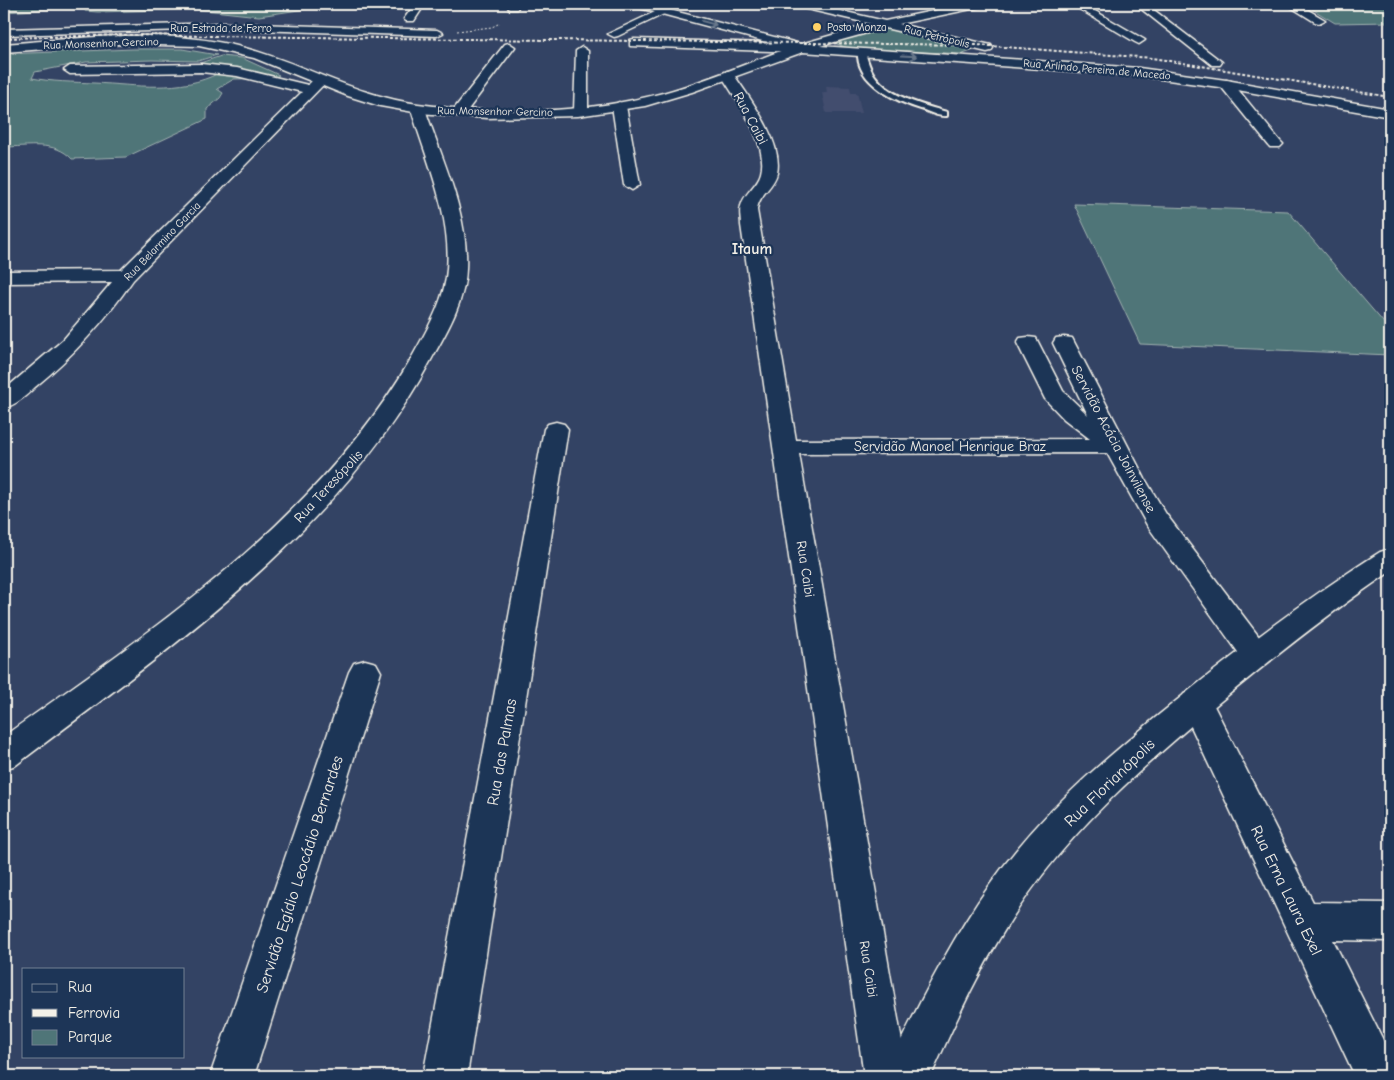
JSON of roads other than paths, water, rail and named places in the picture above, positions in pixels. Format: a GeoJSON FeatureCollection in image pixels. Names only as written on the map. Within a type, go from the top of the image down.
{"type":"FeatureCollection","features":[{"type":"Feature","properties":{"kind":"street"},"geometry":{"type":"LineString","coordinates":[[410,19],[420,4]]}},
{"type":"Feature","properties":{"kind":"street"},"geometry":{"type":"LineString","coordinates":[[636,4],[801,48]]}},
{"type":"Feature","properties":{"kind":"street"},"geometry":{"type":"LineString","coordinates":[[614,34],[680,4]]}},
{"type":"Feature","properties":{"kind":"street","name":"Rua Petrópolis"},"geometry":{"type":"LineString","coordinates":[[798,4],[988,48]]}},
{"type":"Feature","properties":{"kind":"street","name":"Rua Monsenhor Gercino"},"geometry":{"type":"LineString","coordinates":[[4,48],[126,40],[202,43],[224,46],[261,57],[316,85],[370,99],[418,109],[538,114],[619,106],[665,96],[801,48],[887,24],[981,4]]}},
{"type":"Feature","properties":{"kind":"street"},"geometry":{"type":"LineString","coordinates":[[1076,4],[1140,40]]}},
{"type":"Feature","properties":{"kind":"street"},"geometry":{"type":"LineString","coordinates":[[1140,4],[1216,62]]}},
{"type":"Feature","properties":{"kind":"street"},"geometry":{"type":"LineString","coordinates":[[1291,4],[1319,20]]}},
{"type":"Feature","properties":{"kind":"street","name":"Rua Estrada de Ferro"},"geometry":{"type":"LineString","coordinates":[[4,32],[226,26],[437,33]]}},
{"type":"Feature","properties":{"kind":"street"},"geometry":{"type":"LineString","coordinates":[[634,43],[801,48]]}},
{"type":"Feature","properties":{"kind":"street"},"geometry":{"type":"LineString","coordinates":[[459,112],[510,47]]}},
{"type":"Feature","properties":{"kind":"street","name":"Rua Arlindo Pereira de Macedo"},"geometry":{"type":"LineString","coordinates":[[801,48],[1139,72],[1226,84],[1390,113]]}},
{"type":"Feature","properties":{"kind":"street"},"geometry":{"type":"LineString","coordinates":[[966,59],[980,56],[988,48]]}},
{"type":"Feature","properties":{"kind":"street","name":"Rua Arlindo Pereira de Macedo"},"geometry":{"type":"LineString","coordinates":[[988,48],[1029,55],[1199,74],[1390,108]]}},
{"type":"Feature","properties":{"kind":"street"},"geometry":{"type":"LineString","coordinates":[[582,51],[582,111]]}},
{"type":"Feature","properties":{"kind":"street"},"geometry":{"type":"LineString","coordinates":[[777,57],[816,53],[861,53]]}},
{"type":"Feature","properties":{"kind":"street"},"geometry":{"type":"LineString","coordinates":[[70,70],[200,68],[316,85]]}},
{"type":"Feature","properties":{"kind":"street","name":"Rua Caibi"},"geometry":{"type":"LineString","coordinates":[[727,75],[760,130],[770,161],[769,173],[749,206],[886,1076]]}},
{"type":"Feature","properties":{"kind":"street"},"geometry":{"type":"LineString","coordinates":[[1226,84],[1276,144]]}},
{"type":"Feature","properties":{"kind":"street","name":"Rua Belarmino Garcia"},"geometry":{"type":"LineString","coordinates":[[4,402],[38,375],[76,340],[103,310],[126,276],[316,85]]}},
{"type":"Feature","properties":{"kind":"street"},"geometry":{"type":"LineString","coordinates":[[619,106],[632,185]]}},
{"type":"Feature","properties":{"kind":"street","name":"Rua Teresópolis"},"geometry":{"type":"LineString","coordinates":[[4,755],[160,637],[254,559],[312,504],[363,448],[395,407],[423,360],[448,306],[457,272],[458,250],[453,224],[418,109]]}},
{"type":"Feature","properties":{"kind":"street"},"geometry":{"type":"LineString","coordinates":[[4,277],[126,276]]}},
{"type":"Feature","properties":{"kind":"street","name":"Servidão Acácia Joinvilense"},"geometry":{"type":"LineString","coordinates":[[1064,343],[1114,446],[1156,519],[1256,654]]}},
{"type":"Feature","properties":{"kind":"street"},"geometry":{"type":"LineString","coordinates":[[1028,344],[1053,394],[1072,414],[1114,446]]}},
{"type":"Feature","properties":{"kind":"street","name":"Rua das Palmas"},"geometry":{"type":"LineString","coordinates":[[445,1076],[556,429]]}},
{"type":"Feature","properties":{"kind":"street","name":"Servidão Manoel Henrique Braz"},"geometry":{"type":"LineString","coordinates":[[787,447],[1114,446]]}},
{"type":"Feature","properties":{"kind":"street","name":"Rua Florianópolis"},"geometry":{"type":"LineString","coordinates":[[908,1076],[966,955],[1016,880],[1065,823],[1116,771],[1256,654],[1362,577],[1390,559]]}},
{"type":"Feature","properties":{"kind":"street","name":"Servidão Egídio Leocádio Bernardes"},"geometry":{"type":"LineString","coordinates":[[232,1076],[365,672]]}},
{"type":"Feature","properties":{"kind":"street","name":"Rua Erna Laura Exel"},"geometry":{"type":"LineString","coordinates":[[1196,703],[1378,1076]]}},
{"type":"Feature","properties":{"kind":"street"},"geometry":{"type":"LineString","coordinates":[[1303,922],[1390,922]]}},
{"type":"Feature","properties":{"kind":"lane"},"geometry":{"type":"LineString","coordinates":[[861,53],[869,77],[883,89],[895,97],[944,114]]}},
{"type":"Feature","properties":{"kind":"railway"},"geometry":{"type":"LineString","coordinates":[[4,38],[128,35],[977,45],[1152,58],[1390,97]]}},
{"type":"Feature","properties":{"kind":"place","name":"Posto Monza"},"geometry":{"type":"Point","coordinates":[817,27]}},
{"type":"Feature","properties":{"kind":"district","name":"Itaum"},"geometry":{"type":"Point","coordinates":[752,248]}}]}
